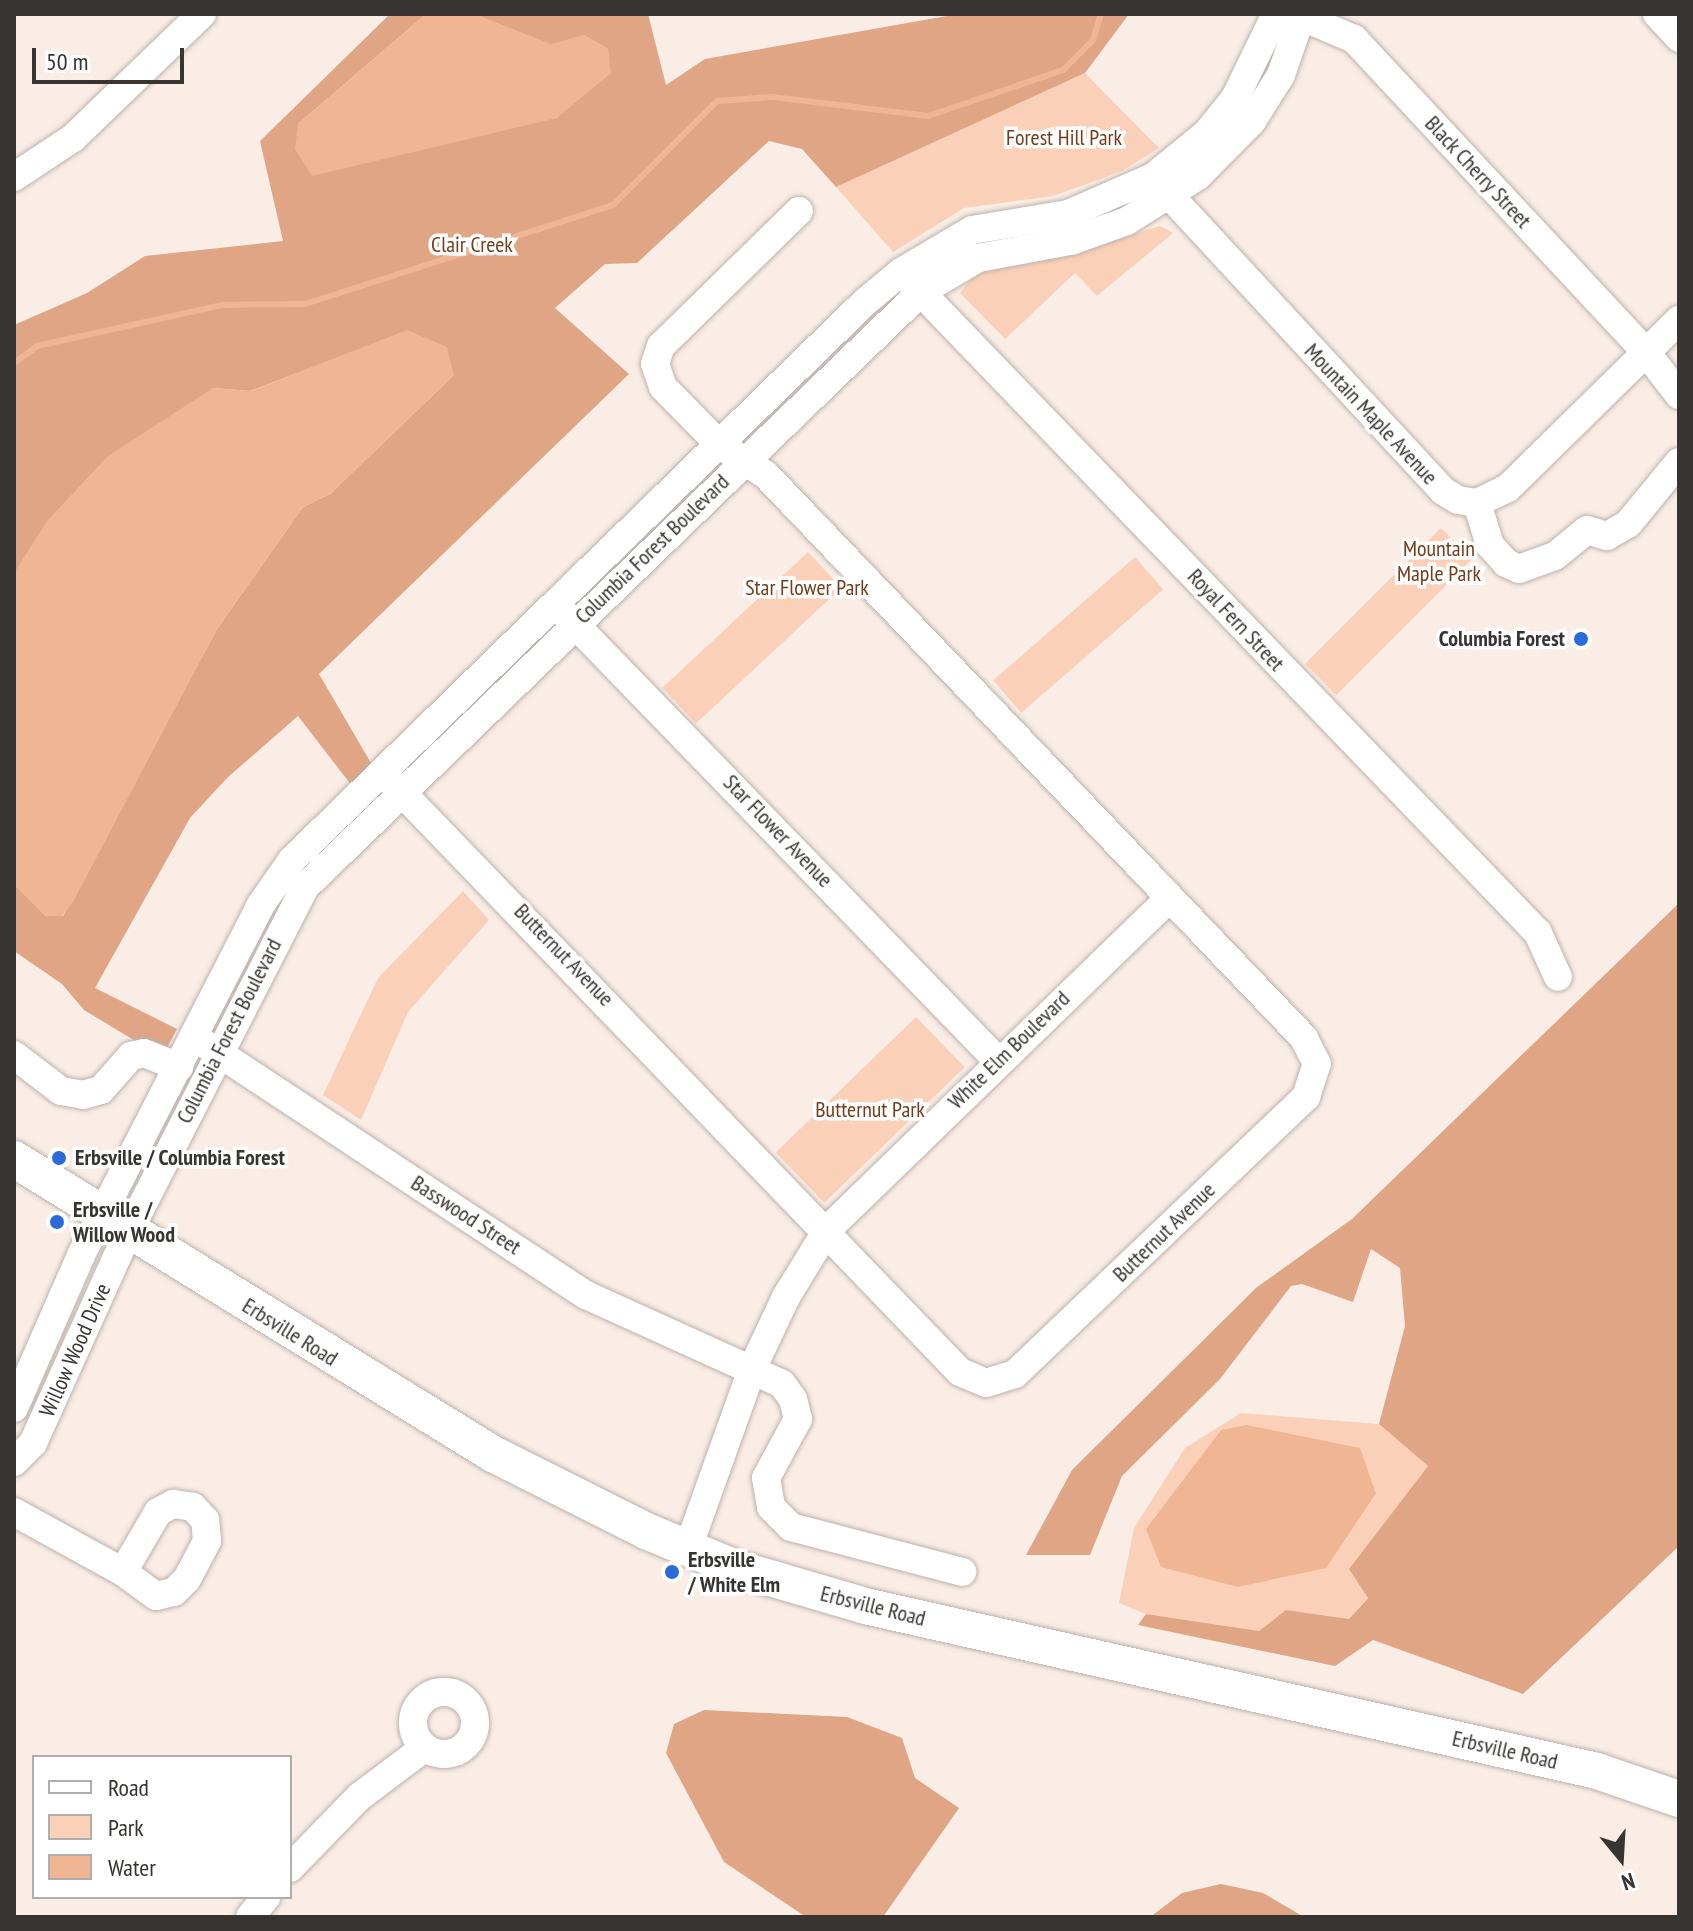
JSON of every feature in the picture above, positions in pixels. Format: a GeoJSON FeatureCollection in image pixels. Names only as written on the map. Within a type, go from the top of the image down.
{"type":"FeatureCollection","features":[{"type":"Feature","properties":{"kind":"main road","name":"Erbsville Road"},"geometry":{"type":"LineString","coordinates":[[14,1159],[493,1454],[688,1548],[865,1606],[1597,1771],[1679,1799]]}},
{"type":"Feature","properties":{"kind":"street"},"geometry":{"type":"LineString","coordinates":[[14,177],[73,138],[202,14]]}},
{"type":"Feature","properties":{"kind":"street"},"geometry":{"type":"LineString","coordinates":[[1657,14],[1679,38]]}},
{"type":"Feature","properties":{"kind":"street","name":"Columbia Forest Boulevard"},"geometry":{"type":"LineString","coordinates":[[115,1224],[179,1067],[260,906],[292,860],[394,781],[575,623],[921,292],[978,258],[1071,241],[1127,221],[1162,187],[1207,133],[1294,15]]}},
{"type":"Feature","properties":{"kind":"street","name":"Black Cherry Street"},"geometry":{"type":"LineString","coordinates":[[1294,15],[1354,39],[1646,352],[1679,395]]}},
{"type":"Feature","properties":{"kind":"street","name":"Columbia Forest Boulevard"},"geometry":{"type":"LineString","coordinates":[[115,1224],[218,1053],[305,887],[394,781],[555,604],[901,272],[972,230],[1068,214],[1162,187]]}},
{"type":"Feature","properties":{"kind":"street","name":"Mountain Maple Avenue"},"geometry":{"type":"LineString","coordinates":[[1162,187],[1443,491],[1477,503]]}},
{"type":"Feature","properties":{"kind":"street","name":"Butternut Avenue"},"geometry":{"type":"LineString","coordinates":[[394,781],[960,1372],[986,1383],[1015,1374],[1306,1097],[1317,1064],[1304,1038],[747,458],[720,445],[663,387],[655,364],[661,346],[799,211]]}},
{"type":"Feature","properties":{"kind":"street","name":"Royal Fern Street"},"geometry":{"type":"LineString","coordinates":[[901,272],[1538,933],[1558,977]]}},
{"type":"Feature","properties":{"kind":"street"},"geometry":{"type":"LineString","coordinates":[[1679,320],[1508,488],[1477,503],[1490,545],[1506,563],[1519,569],[1555,556],[1587,530],[1607,536],[1628,524],[1679,462]]}},
{"type":"Feature","properties":{"kind":"street","name":"Star Flower Avenue"},"geometry":{"type":"LineString","coordinates":[[555,604],[998,1061]]}},
{"type":"Feature","properties":{"kind":"street","name":"White Elm Boulevard"},"geometry":{"type":"LineString","coordinates":[[688,1548],[752,1369],[786,1297],[827,1230],[998,1061],[1170,898]]}},
{"type":"Feature","properties":{"kind":"street","name":"Basswood Street"},"geometry":{"type":"LineString","coordinates":[[194,1037],[586,1295],[782,1384],[793,1399],[798,1419],[766,1478],[771,1507],[791,1527],[962,1572]]}},
{"type":"Feature","properties":{"kind":"street"},"geometry":{"type":"LineString","coordinates":[[14,1055],[61,1091],[83,1095],[101,1090],[131,1056],[144,1053],[179,1067]]}},
{"type":"Feature","properties":{"kind":"street","name":"Willow Wood Drive"},"geometry":{"type":"LineString","coordinates":[[14,1408],[115,1224]]}},
{"type":"Feature","properties":{"kind":"street","name":"Willow Wood Drive"},"geometry":{"type":"LineString","coordinates":[[14,1462],[33,1443],[115,1224]]}},
{"type":"Feature","properties":{"kind":"street"},"geometry":{"type":"LineString","coordinates":[[14,1512],[123,1572]]}},
{"type":"Feature","properties":{"kind":"street"},"geometry":{"type":"LineString","coordinates":[[292,1866],[359,1797],[424,1748]]}},
{"type":"Feature","properties":{"kind":"street"},"geometry":{"type":"LineString","coordinates":[[250,1917],[264,1899]]}},
{"type":"Feature","properties":{"kind":"green space","name":"Clair Creek"},"geometry":{"type":"Polygon","coordinates":[[[390,14],[426,14],[298,124],[557,118],[569,105],[551,45],[474,14],[648,14],[666,85],[705,59],[958,14],[1129,14],[1085,73],[836,187],[802,149],[769,141],[637,263],[605,264],[555,308],[629,374],[319,674],[371,763],[352,786],[298,716],[227,778],[190,818],[95,988],[177,1029],[162,1057],[84,1010],[62,984],[14,951],[14,884],[46,916],[63,916],[217,629],[303,507],[330,494],[454,375],[407,331],[250,391],[213,388],[14,573],[14,325],[87,293],[145,256],[283,241],[260,141],[390,14]]]}},
{"type":"Feature","properties":{"kind":"green space","name":"Forest Hill Park"},"geometry":{"type":"Polygon","coordinates":[[[1085,73],[1159,148],[1122,171],[1053,196],[964,208],[893,252],[836,187],[1085,73]]]}},
{"type":"Feature","properties":{"kind":"green space"},"geometry":{"type":"Polygon","coordinates":[[[1160,226],[1173,233],[1097,296],[1075,273],[1005,339],[960,293],[975,274],[1072,254],[1160,226]]]}},
{"type":"Feature","properties":{"kind":"green space","name":"Mountain Maple Park"},"geometry":{"type":"Polygon","coordinates":[[[1441,528],[1472,559],[1336,695],[1305,664],[1441,528]]]}},
{"type":"Feature","properties":{"kind":"green space","name":"Star Flower Park"},"geometry":{"type":"Polygon","coordinates":[[[808,552],[841,588],[696,724],[662,688],[808,552]]]}},
{"type":"Feature","properties":{"kind":"green space"},"geometry":{"type":"Polygon","coordinates":[[[1135,557],[1163,589],[1021,713],[993,680],[1135,557]]]}},
{"type":"Feature","properties":{"kind":"green space"},"geometry":{"type":"Polygon","coordinates":[[[463,891],[489,920],[408,1012],[361,1120],[323,1095],[378,978],[463,891]]]}},
{"type":"Feature","properties":{"kind":"green space"},"geometry":{"type":"Polygon","coordinates":[[[1679,903],[1679,1546],[1523,1694],[1373,1640],[1335,1666],[1138,1625],[1146,1614],[1259,1631],[1286,1610],[1349,1619],[1368,1598],[1349,1569],[1428,1466],[1379,1424],[1405,1326],[1400,1268],[1371,1249],[1353,1302],[1302,1284],[1291,1286],[1220,1379],[1122,1476],[1090,1555],[1026,1555],[1072,1470],[1256,1288],[1352,1219],[1679,903]]]}},
{"type":"Feature","properties":{"kind":"green space","name":"Butternut Park"},"geometry":{"type":"Polygon","coordinates":[[[916,1017],[965,1067],[824,1203],[776,1152],[916,1017]]]}},
{"type":"Feature","properties":{"kind":"green space"},"geometry":{"type":"Polygon","coordinates":[[[1241,1413],[1379,1424],[1428,1466],[1349,1569],[1368,1597],[1349,1619],[1286,1610],[1259,1631],[1146,1614],[1119,1603],[1134,1528],[1185,1448],[1241,1413]],[[1376,1495],[1238,1587],[1326,1567],[1376,1495]]]}},
{"type":"Feature","properties":{"kind":"green space"},"geometry":{"type":"Polygon","coordinates":[[[704,1710],[847,1717],[902,1738],[915,1778],[959,1808],[883,1917],[806,1917],[724,1862],[666,1753],[674,1724],[704,1710]]]}},
{"type":"Feature","properties":{"kind":"green space"},"geometry":{"type":"Polygon","coordinates":[[[1221,1884],[1263,1893],[1304,1917],[1150,1917],[1182,1893],[1221,1884]]]}},
{"type":"Feature","properties":{"kind":"water"},"geometry":{"type":"Polygon","coordinates":[[[426,14],[474,14],[551,44],[584,35],[608,48],[611,73],[557,118],[312,176],[295,149],[298,124],[426,14]]]}},
{"type":"Feature","properties":{"kind":"water"},"geometry":{"type":"Polygon","coordinates":[[[407,330],[447,347],[454,375],[330,494],[303,507],[217,629],[73,902],[62,916],[46,916],[14,884],[14,573],[47,521],[108,456],[213,388],[251,391],[407,330]]]}},
{"type":"Feature","properties":{"kind":"water"},"geometry":{"type":"Polygon","coordinates":[[[1247,1425],[1360,1448],[1376,1494],[1326,1568],[1238,1587],[1161,1567],[1146,1529],[1221,1430],[1247,1425]]]}},
{"type":"Feature","properties":{"kind":"waterway"},"geometry":{"type":"LineString","coordinates":[[14,363],[37,346],[222,305],[305,304],[613,205],[717,101],[773,97],[928,116],[1063,70],[1093,40],[1101,14]]}},
{"type":"Feature","properties":{"kind":"place","name":"Columbia Forest"},"geometry":{"type":"Point","coordinates":[1581,639]}},
{"type":"Feature","properties":{"kind":"place","name":"Erbsville / Columbia Forest"},"geometry":{"type":"Point","coordinates":[59,1158]}},
{"type":"Feature","properties":{"kind":"place","name":"Erbsville / Willow Wood"},"geometry":{"type":"Point","coordinates":[57,1222]}},
{"type":"Feature","properties":{"kind":"place","name":"Erbsville / White Elm"},"geometry":{"type":"Point","coordinates":[672,1572]}}]}
